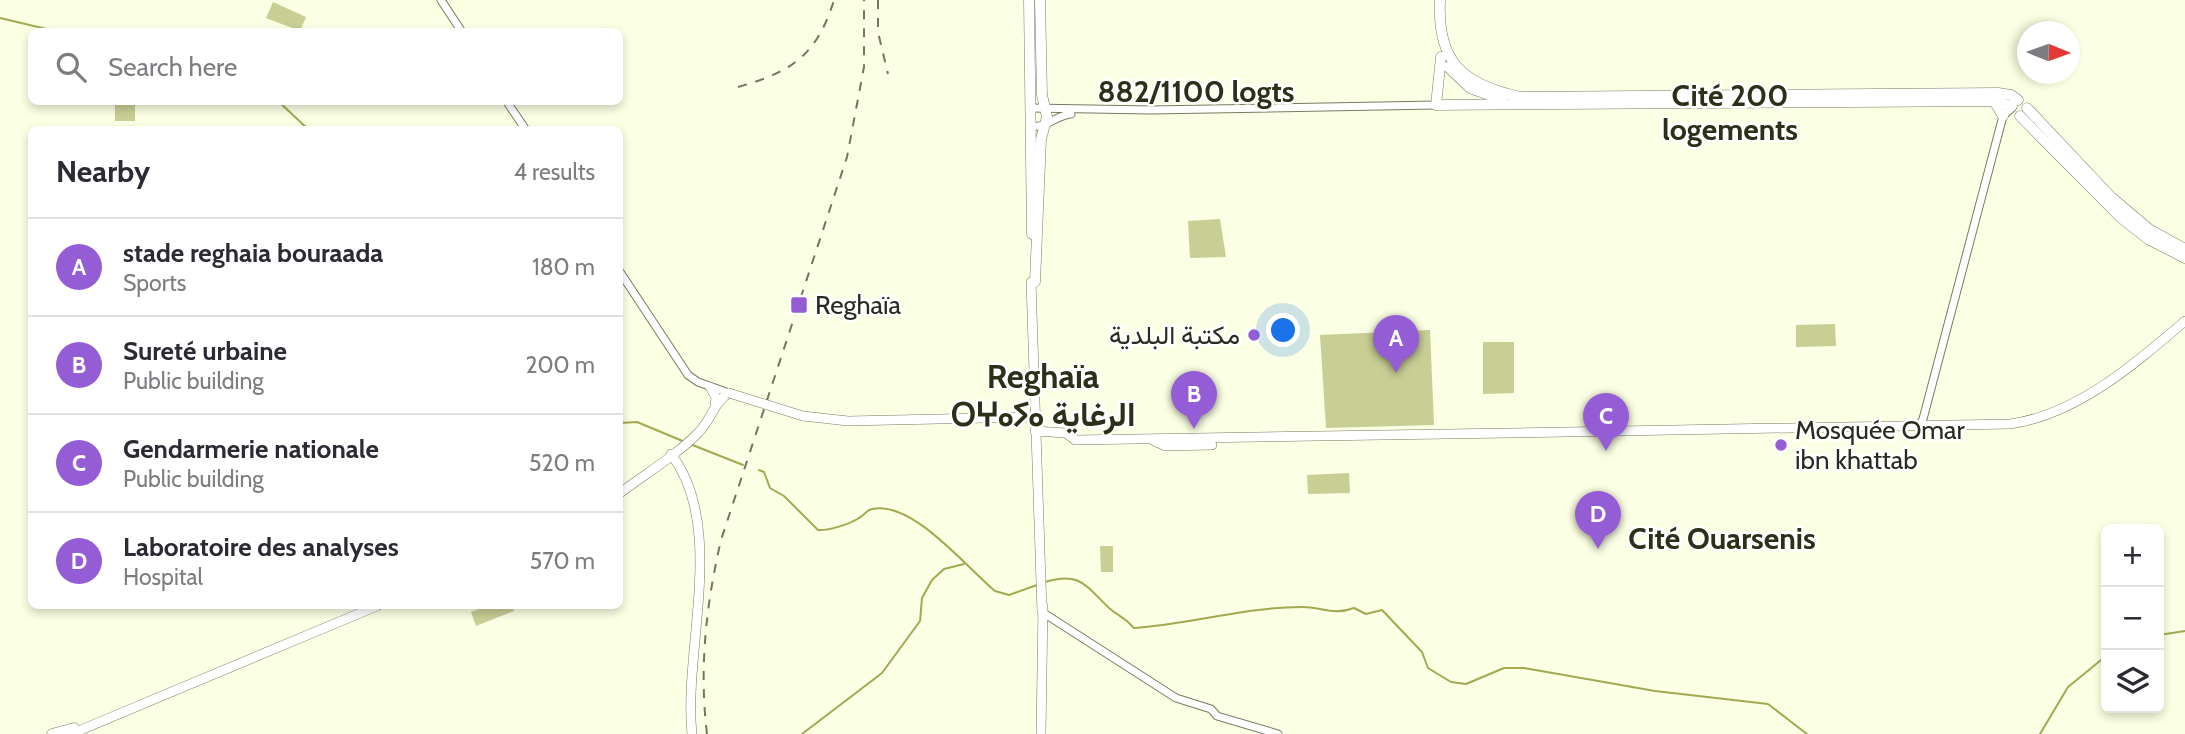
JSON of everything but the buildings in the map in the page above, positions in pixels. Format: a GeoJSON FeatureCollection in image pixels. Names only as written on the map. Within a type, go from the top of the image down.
{"type":"FeatureCollection","features":[{"type":"Feature","properties":{"kind":"highway"},"geometry":{"type":"LineString","coordinates":[[1029,0],[1031,126],[1037,138],[1033,282]]}},
{"type":"Feature","properties":{"kind":"highway"},"geometry":{"type":"LineString","coordinates":[[1037,138],[1046,124],[1040,0]]}},
{"type":"Feature","properties":{"kind":"highway"},"geometry":{"type":"LineString","coordinates":[[1434,0],[1434,39],[1441,57],[1470,88],[1485,96],[1538,106]]}},
{"type":"Feature","properties":{"kind":"highway"},"geometry":{"type":"LineString","coordinates":[[1440,0],[1440,36],[1456,67],[1483,87],[1520,97],[2011,94],[2018,109],[2120,217],[2148,239],[2185,258]]}},
{"type":"Feature","properties":{"kind":"highway"},"geometry":{"type":"LineString","coordinates":[[1441,57],[1436,106],[1994,101],[2018,109],[2148,229],[2185,249]]}},
{"type":"Feature","properties":{"kind":"highway"},"geometry":{"type":"LineString","coordinates":[[1994,101],[2002,120]]}},
{"type":"Feature","properties":{"kind":"highway"},"geometry":{"type":"LineString","coordinates":[[52,734],[72,731]]}},
{"type":"Feature","properties":{"kind":"main road"},"geometry":{"type":"LineString","coordinates":[[1033,282],[1035,424],[1042,593],[1041,734]]}},
{"type":"Feature","properties":{"kind":"main road"},"geometry":{"type":"LineString","coordinates":[[715,407],[729,393],[803,416],[848,421],[1035,424],[1062,428],[1072,438],[1153,439],[1165,446],[1241,444],[1249,439],[1568,430],[2010,424],[2052,415],[2077,402],[2185,321]]}},
{"type":"Feature","properties":{"kind":"main road"},"geometry":{"type":"LineString","coordinates":[[623,491],[697,434],[711,418],[716,397],[710,387]]}},
{"type":"Feature","properties":{"kind":"main road"},"geometry":{"type":"LineString","coordinates":[[671,454],[684,479],[698,531],[701,573],[692,670],[692,734]]}},
{"type":"Feature","properties":{"kind":"main road"},"geometry":{"type":"LineString","coordinates":[[61,734],[358,609]]}},
{"type":"Feature","properties":{"kind":"main road"},"geometry":{"type":"LineString","coordinates":[[103,718],[370,609]]}},
{"type":"Feature","properties":{"kind":"street"},"geometry":{"type":"LineString","coordinates":[[441,0],[459,28]]}},
{"type":"Feature","properties":{"kind":"street"},"geometry":{"type":"LineString","coordinates":[[509,105],[523,126]]}},
{"type":"Feature","properties":{"kind":"street"},"geometry":{"type":"LineString","coordinates":[[1031,108],[1044,106],[1063,110],[1152,110],[1436,106]]}},
{"type":"Feature","properties":{"kind":"street"},"geometry":{"type":"LineString","coordinates":[[1919,426],[2002,120],[2018,109]]}},
{"type":"Feature","properties":{"kind":"street"},"geometry":{"type":"LineString","coordinates":[[1031,126],[1046,124],[1065,114],[1152,110]]}},
{"type":"Feature","properties":{"kind":"street"},"geometry":{"type":"LineString","coordinates":[[623,277],[680,365],[698,382],[729,393]]}},
{"type":"Feature","properties":{"kind":"street"},"geometry":{"type":"LineString","coordinates":[[1042,612],[1176,698],[1211,709],[1217,716],[1278,734]]}},
{"type":"Feature","properties":{"kind":"green space"},"geometry":{"type":"Polygon","coordinates":[[[273,2],[306,17],[301,28],[292,28],[266,18],[273,2]]]}},
{"type":"Feature","properties":{"kind":"green space"},"geometry":{"type":"Polygon","coordinates":[[[115,105],[135,105],[135,121],[115,121],[115,105]]]}},
{"type":"Feature","properties":{"kind":"green space"},"geometry":{"type":"Polygon","coordinates":[[[1220,219],[1226,257],[1190,258],[1188,221],[1220,219]]]}},
{"type":"Feature","properties":{"kind":"green space"},"geometry":{"type":"Polygon","coordinates":[[[1835,324],[1836,346],[1796,347],[1796,325],[1835,324]]]}},
{"type":"Feature","properties":{"kind":"green space"},"geometry":{"type":"Polygon","coordinates":[[[1430,330],[1434,425],[1326,428],[1320,335],[1430,330]]]}},
{"type":"Feature","properties":{"kind":"green space"},"geometry":{"type":"Polygon","coordinates":[[[1483,342],[1514,342],[1514,393],[1483,394],[1483,342]]]}},
{"type":"Feature","properties":{"kind":"green space"},"geometry":{"type":"Polygon","coordinates":[[[1349,473],[1350,493],[1308,494],[1307,475],[1349,473]]]}},
{"type":"Feature","properties":{"kind":"green space"},"geometry":{"type":"Polygon","coordinates":[[[1100,546],[1113,546],[1113,572],[1101,572],[1100,546]]]}},
{"type":"Feature","properties":{"kind":"green space"},"geometry":{"type":"Polygon","coordinates":[[[479,609],[514,611],[476,626],[471,612],[479,609]]]}},
{"type":"Feature","properties":{"kind":"waterway"},"geometry":{"type":"LineString","coordinates":[[0,18],[42,28]]}},
{"type":"Feature","properties":{"kind":"waterway"},"geometry":{"type":"LineString","coordinates":[[282,105],[305,126]]}},
{"type":"Feature","properties":{"kind":"waterway"},"geometry":{"type":"LineString","coordinates":[[623,423],[637,422],[685,442]]}},
{"type":"Feature","properties":{"kind":"waterway"},"geometry":{"type":"LineString","coordinates":[[690,444],[743,465]]}},
{"type":"Feature","properties":{"kind":"waterway"},"geometry":{"type":"LineString","coordinates":[[759,470],[764,472],[770,488],[784,496],[818,530],[850,523],[870,510],[888,509],[921,524],[995,591],[1009,595],[1037,585]]}},
{"type":"Feature","properties":{"kind":"waterway"},"geometry":{"type":"LineString","coordinates":[[802,734],[882,673],[920,621],[922,598],[932,580],[944,569],[964,564]]}},
{"type":"Feature","properties":{"kind":"waterway"},"geometry":{"type":"LineString","coordinates":[[1045,582],[1067,578],[1081,583],[1134,628],[1280,608],[1309,607],[1334,611],[1354,608],[1366,614],[1382,610],[1422,652],[1428,668],[1451,682],[1466,684],[1504,668],[1524,668],[1655,691],[1768,704],[1807,734]]}},
{"type":"Feature","properties":{"kind":"waterway"},"geometry":{"type":"LineString","coordinates":[[2164,634],[2185,631]]}},
{"type":"Feature","properties":{"kind":"waterway"},"geometry":{"type":"LineString","coordinates":[[2040,734],[2068,687],[2101,660]]}},
{"type":"Feature","properties":{"kind":"railway"},"geometry":{"type":"LineString","coordinates":[[738,87],[773,75],[800,58],[819,35],[834,0]]}},
{"type":"Feature","properties":{"kind":"railway"},"geometry":{"type":"LineString","coordinates":[[707,734],[705,637],[721,540],[847,157],[864,67],[864,0]]}},
{"type":"Feature","properties":{"kind":"railway"},"geometry":{"type":"LineString","coordinates":[[878,0],[878,32],[888,74]]}},
{"type":"Feature","properties":{"kind":"place","name":"Reghaïa"},"geometry":{"type":"Point","coordinates":[799,305]}},
{"type":"Feature","properties":{"kind":"place","name":"مكتبة البلدية"},"geometry":{"type":"Point","coordinates":[1254,335]}},
{"type":"Feature","properties":{"kind":"place","name":"stade reghaia bouraada"},"geometry":{"type":"Point","coordinates":[1396,373]}},
{"type":"Feature","properties":{"kind":"place","name":"Sureté urbaine"},"geometry":{"type":"Point","coordinates":[1194,429]}},
{"type":"Feature","properties":{"kind":"place","name":"Mosquée Omar ibn khattab"},"geometry":{"type":"Point","coordinates":[1781,445]}},
{"type":"Feature","properties":{"kind":"place","name":"Gendarmerie nationale"},"geometry":{"type":"Point","coordinates":[1606,451]}},
{"type":"Feature","properties":{"kind":"place","name":"Laboratoire des analyses"},"geometry":{"type":"Point","coordinates":[1598,549]}},
{"type":"Feature","properties":{"kind":"district","name":"882/1100 logts"},"geometry":{"type":"Point","coordinates":[1196,92]}},
{"type":"Feature","properties":{"kind":"district","name":"Cité 200 logements"},"geometry":{"type":"Point","coordinates":[1730,113]}},
{"type":"Feature","properties":{"kind":"district","name":"Reghaïa ⵔⵖⴰⵢⴰ الرغاية"},"geometry":{"type":"Point","coordinates":[1043,395]}},
{"type":"Feature","properties":{"kind":"district","name":"Cité Ouarsenis"},"geometry":{"type":"Point","coordinates":[1722,539]}}]}
